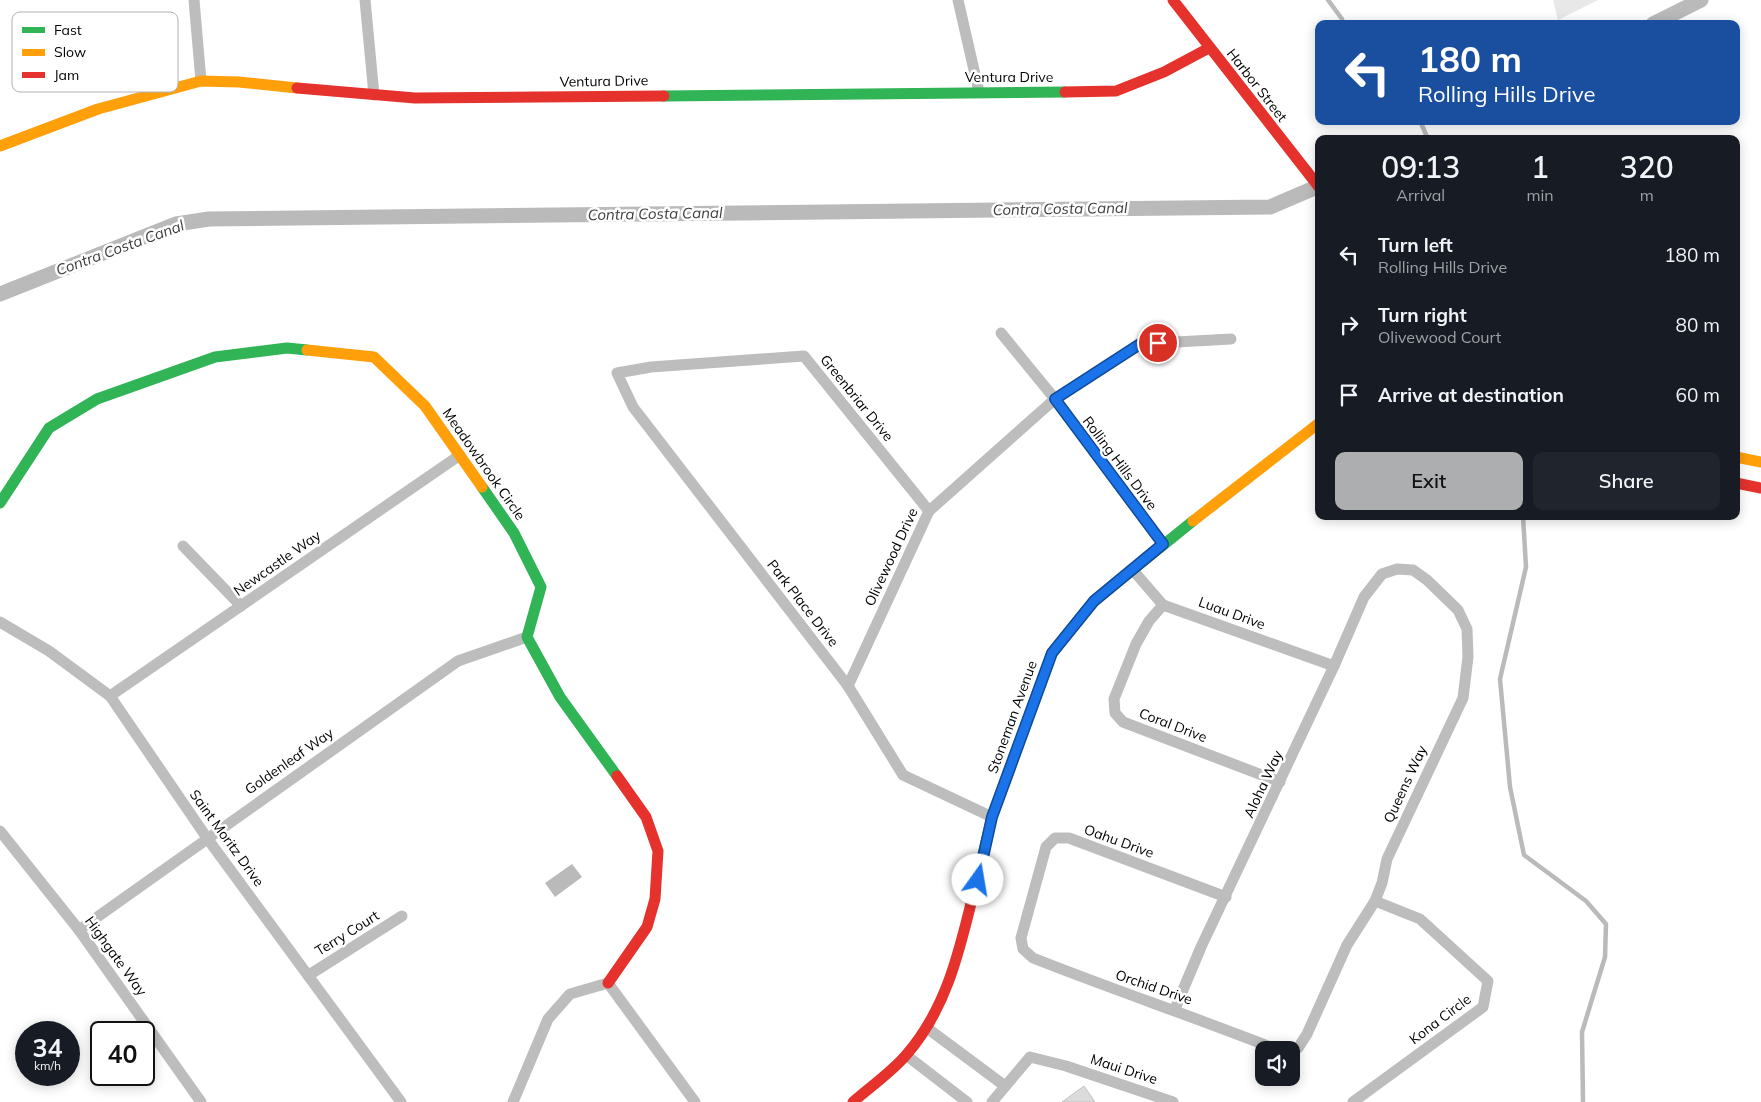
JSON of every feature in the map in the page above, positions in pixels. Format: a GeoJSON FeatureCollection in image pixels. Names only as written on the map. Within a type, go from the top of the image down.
{"type":"FeatureCollection","features":[{"type":"Feature","properties":{"kind":"street"},"geometry":{"type":"LineString","coordinates":[[194,0],[201,81]]}},
{"type":"Feature","properties":{"kind":"street"},"geometry":{"type":"LineString","coordinates":[[365,0],[374,96]]}},
{"type":"Feature","properties":{"kind":"street"},"geometry":{"type":"LineString","coordinates":[[958,0],[979,92]]}},
{"type":"Feature","properties":{"kind":"street","name":"Harbor Street"},"geometry":{"type":"LineString","coordinates":[[1173,0],[1315,182]]}},
{"type":"Feature","properties":{"kind":"street","name":"Ventura Drive"},"geometry":{"type":"LineString","coordinates":[[178,87],[201,81],[239,82],[374,96],[415,98],[1116,91],[1136,85],[1167,71],[1209,48]]}},
{"type":"Feature","properties":{"kind":"street","name":"Ventura Drive"},"geometry":{"type":"LineString","coordinates":[[0,146],[98,109],[161,92]]}},
{"type":"Feature","properties":{"kind":"street","name":"Rolling Hills Drive"},"geometry":{"type":"LineString","coordinates":[[1001,333],[1055,399],[1163,544]]}},
{"type":"Feature","properties":{"kind":"street","name":"Olivewood Drive"},"geometry":{"type":"LineString","coordinates":[[848,686],[928,511],[1055,399],[1140,344],[1232,339]]}},
{"type":"Feature","properties":{"kind":"street","name":"Meadowbrook Circle"},"geometry":{"type":"LineString","coordinates":[[0,503],[49,428],[97,399],[215,357],[287,348],[374,357],[425,406],[514,533],[541,587],[527,637]]}},
{"type":"Feature","properties":{"kind":"street","name":"Greenbriar Drive"},"geometry":{"type":"LineString","coordinates":[[617,373],[651,367],[804,356],[928,511]]}},
{"type":"Feature","properties":{"kind":"street","name":"Park Place Drive"},"geometry":{"type":"LineString","coordinates":[[617,373],[633,407],[848,686],[903,775],[992,817]]}},
{"type":"Feature","properties":{"kind":"street","name":"Stoneman Avenue"},"geometry":{"type":"LineString","coordinates":[[853,1102],[906,1054],[927,1028],[954,971],[992,817],[1052,653],[1094,601],[1163,544],[1315,427]]}},
{"type":"Feature","properties":{"kind":"street","name":"Newcastle Way"},"geometry":{"type":"LineString","coordinates":[[110,696],[460,455]]}},
{"type":"Feature","properties":{"kind":"street"},"geometry":{"type":"LineString","coordinates":[[1740,458],[1761,462]]}},
{"type":"Feature","properties":{"kind":"street"},"geometry":{"type":"LineString","coordinates":[[1740,484],[1761,488]]}},
{"type":"Feature","properties":{"kind":"street"},"geometry":{"type":"LineString","coordinates":[[183,546],[241,606]]}},
{"type":"Feature","properties":{"kind":"street","name":"Luau Drive"},"geometry":{"type":"LineString","coordinates":[[1132,569],[1163,604],[1334,666]]}},
{"type":"Feature","properties":{"kind":"street","name":"Queens Way"},"geometry":{"type":"LineString","coordinates":[[1300,1042],[1307,1034],[1347,945],[1375,901],[1382,883],[1387,859],[1463,698],[1468,657],[1467,629],[1458,610],[1427,580],[1413,570],[1397,569],[1382,574]]}},
{"type":"Feature","properties":{"kind":"street","name":"Aloha Way"},"geometry":{"type":"LineString","coordinates":[[1175,1009],[1201,947],[1280,782],[1364,597],[1382,574]]}},
{"type":"Feature","properties":{"kind":"street","name":"Coral Drive"},"geometry":{"type":"LineString","coordinates":[[1163,604],[1149,622],[1136,644],[1114,699],[1115,713],[1123,722],[1280,782]]}},
{"type":"Feature","properties":{"kind":"street","name":"Saint Moritz Drive"},"geometry":{"type":"LineString","coordinates":[[0,622],[49,651],[110,696],[208,838],[401,1102]]}},
{"type":"Feature","properties":{"kind":"street"},"geometry":{"type":"LineString","coordinates":[[513,1102],[548,1019],[570,994],[608,983],[647,927],[655,899],[658,852],[646,817],[560,697],[527,637]]}},
{"type":"Feature","properties":{"kind":"street","name":"Goldenleaf Way"},"geometry":{"type":"LineString","coordinates":[[79,930],[458,661],[527,637]]}},
{"type":"Feature","properties":{"kind":"street","name":"Highgate Way"},"geometry":{"type":"LineString","coordinates":[[0,831],[79,930],[201,1102]]}},
{"type":"Feature","properties":{"kind":"street","name":"Oahu Drive"},"geometry":{"type":"LineString","coordinates":[[1023,949],[1021,938],[1046,847],[1055,838],[1069,838],[1226,897]]}},
{"type":"Feature","properties":{"kind":"street","name":"Kona Circle"},"geometry":{"type":"LineString","coordinates":[[1353,1102],[1483,1007],[1488,981],[1420,919],[1375,901]]}},
{"type":"Feature","properties":{"kind":"street","name":"Terry Court"},"geometry":{"type":"LineString","coordinates":[[309,975],[402,916]]}},
{"type":"Feature","properties":{"kind":"street","name":"Orchid Drive"},"geometry":{"type":"LineString","coordinates":[[1023,949],[1033,958],[1122,993],[1175,1009],[1255,1041]]}},
{"type":"Feature","properties":{"kind":"street"},"geometry":{"type":"LineString","coordinates":[[608,983],[695,1102]]}},
{"type":"Feature","properties":{"kind":"street"},"geometry":{"type":"LineString","coordinates":[[927,1028],[1005,1086],[992,1102]]}},
{"type":"Feature","properties":{"kind":"street"},"geometry":{"type":"LineString","coordinates":[[906,1054],[967,1102]]}},
{"type":"Feature","properties":{"kind":"street","name":"Maui Drive"},"geometry":{"type":"LineString","coordinates":[[1005,1086],[1030,1058],[1066,1066],[1173,1102]]}},
{"type":"Feature","properties":{"kind":"shaded area"},"geometry":{"type":"Polygon","coordinates":[[[1553,0],[1598,0],[1558,20],[1553,0]]]}},
{"type":"Feature","properties":{"kind":"shaded area"},"geometry":{"type":"Polygon","coordinates":[[[572,864],[582,877],[555,897],[545,883],[572,864]]]}},
{"type":"Feature","properties":{"kind":"building"},"geometry":{"type":"Polygon","coordinates":[[[1084,1086],[1095,1102],[1062,1102],[1084,1086]]]}},
{"type":"Feature","properties":{"kind":"waterway"},"geometry":{"type":"LineString","coordinates":[[1328,0],[1342,20]]}},
{"type":"Feature","properties":{"kind":"waterway","name":"Contra Costa Canal"},"geometry":{"type":"LineString","coordinates":[[1661,20],[1701,0]]}},
{"type":"Feature","properties":{"kind":"waterway"},"geometry":{"type":"LineString","coordinates":[[1422,125],[1426,135]]}},
{"type":"Feature","properties":{"kind":"waterway","name":"Contra Costa Canal"},"geometry":{"type":"LineString","coordinates":[[0,294],[176,224],[209,219],[1270,207],[1315,188]]}},
{"type":"Feature","properties":{"kind":"waterway"},"geometry":{"type":"LineString","coordinates":[[1523,520],[1526,567],[1500,679],[1510,787],[1524,855],[1586,901],[1606,924],[1605,957],[1582,1032],[1583,1102]]}},
{"type":"Feature","properties":{"kind":"traffic: fast"},"geometry":{"type":"LineString","coordinates":[[664,96],[1065,92]]}},
{"type":"Feature","properties":{"kind":"traffic: fast"},"geometry":{"type":"LineString","coordinates":[[0,503],[49,428],[97,399],[215,357],[287,348],[307,350]]}},
{"type":"Feature","properties":{"kind":"traffic: fast"},"geometry":{"type":"LineString","coordinates":[[482,487],[514,533],[541,587],[527,637],[560,697],[617,776]]}},
{"type":"Feature","properties":{"kind":"traffic: fast"},"geometry":{"type":"LineString","coordinates":[[978,875],[992,817],[1052,653],[1094,601],[1193,521]]}},
{"type":"Feature","properties":{"kind":"traffic: slow"},"geometry":{"type":"LineString","coordinates":[[178,87],[201,81],[239,82],[297,88]]}},
{"type":"Feature","properties":{"kind":"traffic: slow"},"geometry":{"type":"LineString","coordinates":[[0,146],[98,109],[161,92]]}},
{"type":"Feature","properties":{"kind":"traffic: slow"},"geometry":{"type":"LineString","coordinates":[[307,350],[374,357],[425,406],[482,487]]}},
{"type":"Feature","properties":{"kind":"traffic: slow"},"geometry":{"type":"LineString","coordinates":[[1193,521],[1315,426]]}},
{"type":"Feature","properties":{"kind":"traffic: slow"},"geometry":{"type":"LineString","coordinates":[[1740,458],[1761,462]]}},
{"type":"Feature","properties":{"kind":"traffic: jam"},"geometry":{"type":"LineString","coordinates":[[1173,0],[1315,182]]}},
{"type":"Feature","properties":{"kind":"traffic: jam"},"geometry":{"type":"LineString","coordinates":[[1065,92],[1116,91],[1164,72],[1209,48]]}},
{"type":"Feature","properties":{"kind":"traffic: jam"},"geometry":{"type":"LineString","coordinates":[[297,88],[415,98],[664,96]]}},
{"type":"Feature","properties":{"kind":"traffic: jam"},"geometry":{"type":"LineString","coordinates":[[1740,484],[1761,488]]}},
{"type":"Feature","properties":{"kind":"traffic: jam"},"geometry":{"type":"LineString","coordinates":[[608,983],[647,927],[655,899],[658,851],[646,817],[617,776]]}},
{"type":"Feature","properties":{"kind":"traffic: jam"},"geometry":{"type":"LineString","coordinates":[[853,1102],[901,1061],[922,1034],[934,1013],[945,992],[953,969],[978,875]]}},
{"type":"Feature","properties":{"kind":"route"},"geometry":{"type":"LineString","coordinates":[[978,880],[992,817],[1052,653],[1094,601],[1163,544],[1138,513],[1055,399],[1140,344],[1158,343]]}}]}
